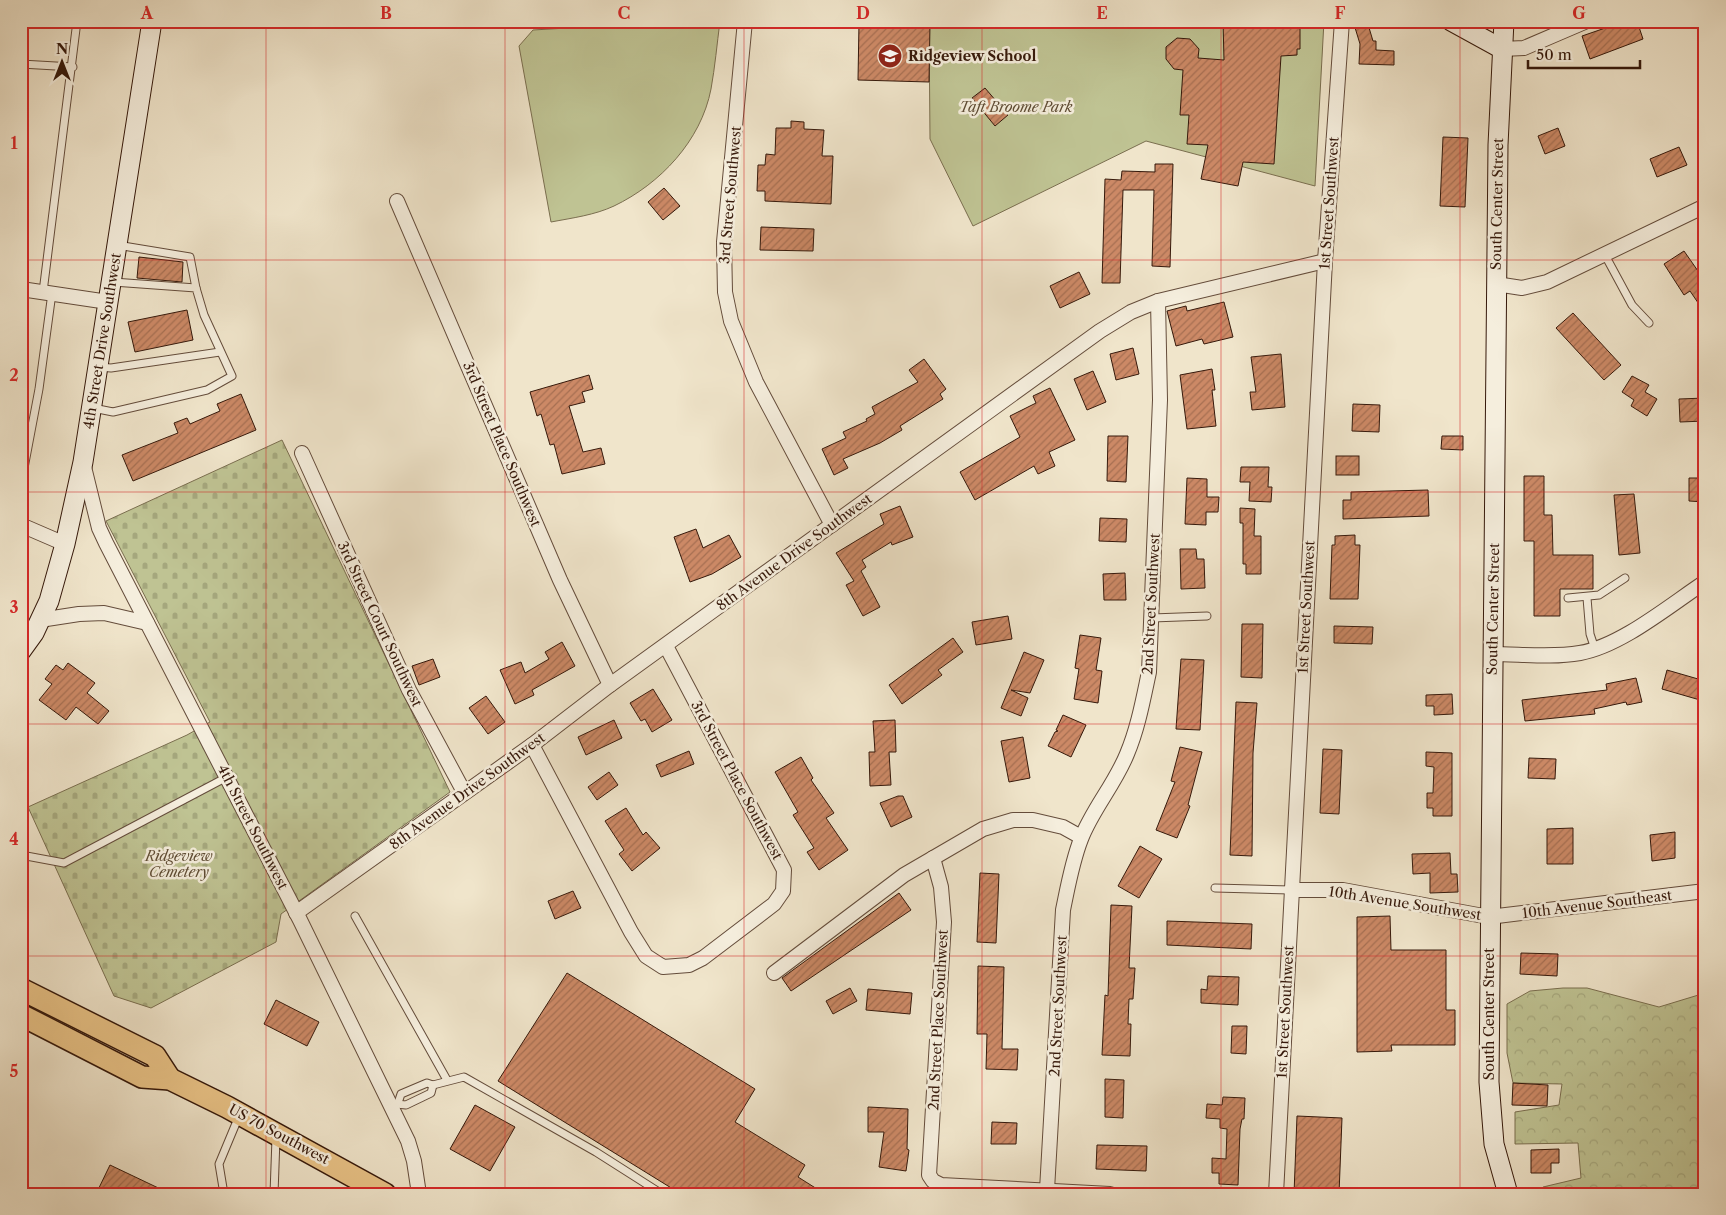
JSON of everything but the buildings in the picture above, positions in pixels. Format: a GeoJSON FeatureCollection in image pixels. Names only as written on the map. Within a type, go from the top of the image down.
{"type":"FeatureCollection","features":[{"type":"Feature","properties":{"kind":"main road"},"geometry":{"type":"LineString","coordinates":[[21,989],[155,1056],[170,1079]]}},
{"type":"Feature","properties":{"kind":"main road","name":"US 70 Southwest"},"geometry":{"type":"LineString","coordinates":[[21,1015],[142,1077],[170,1079],[240,1113],[385,1194]]}},
{"type":"Feature","properties":{"kind":"street","name":"4th Street Drive Southwest"},"geometry":{"type":"LineString","coordinates":[[21,651],[34,633],[57,577],[83,462],[152,21]]}},
{"type":"Feature","properties":{"kind":"street","name":"3rd Street Southwest"},"geometry":{"type":"LineString","coordinates":[[744,21],[724,242],[725,292],[732,320],[756,382],[832,525]]}},
{"type":"Feature","properties":{"kind":"street","name":"1st Street Southwest"},"geometry":{"type":"LineString","coordinates":[[1276,1194],[1325,260],[1342,21]]}},
{"type":"Feature","properties":{"kind":"street"},"geometry":{"type":"LineString","coordinates":[[1451,21],[1502,50],[1524,48],[1587,21]]}},
{"type":"Feature","properties":{"kind":"street","name":"South Center Street"},"geometry":{"type":"LineString","coordinates":[[1504,21],[1498,145],[1489,917],[1490,1118],[1500,1170],[1508,1194]]}},
{"type":"Feature","properties":{"kind":"street","name":"3rd Street Place Southwest"},"geometry":{"type":"LineString","coordinates":[[397,200],[560,580],[610,685]]}},
{"type":"Feature","properties":{"kind":"street"},"geometry":{"type":"LineString","coordinates":[[1496,284],[1512,288],[1532,287],[1605,255],[1705,206]]}},
{"type":"Feature","properties":{"kind":"street","name":"8th Avenue Drive Southwest"},"geometry":{"type":"LineString","coordinates":[[296,913],[532,745],[610,685],[1100,331],[1130,312],[1158,301],[1325,260]]}},
{"type":"Feature","properties":{"kind":"street"},"geometry":{"type":"LineString","coordinates":[[21,289],[108,302]]}},
{"type":"Feature","properties":{"kind":"street","name":"2nd Street Southwest"},"geometry":{"type":"LineString","coordinates":[[1047,1190],[1063,910],[1070,873],[1081,838],[1110,789],[1127,755],[1140,716],[1149,672],[1160,400],[1158,301]]}},
{"type":"Feature","properties":{"kind":"street","name":"3rd Street Court Southwest"},"geometry":{"type":"LineString","coordinates":[[302,453],[408,690],[464,792]]}},
{"type":"Feature","properties":{"kind":"street","name":"4th Street Southwest"},"geometry":{"type":"LineString","coordinates":[[83,462],[99,528],[394,1104],[414,1161],[419,1194]]}},
{"type":"Feature","properties":{"kind":"street"},"geometry":{"type":"LineString","coordinates":[[21,525],[65,544]]}},
{"type":"Feature","properties":{"kind":"street"},"geometry":{"type":"LineString","coordinates":[[1492,654],[1568,654],[1595,649],[1618,639],[1705,582]]}},
{"type":"Feature","properties":{"kind":"street"},"geometry":{"type":"LineString","coordinates":[[40,620],[79,614],[104,613],[147,623]]}},
{"type":"Feature","properties":{"kind":"street","name":"3rd Street Place Southwest"},"geometry":{"type":"LineString","coordinates":[[532,745],[631,932],[646,956],[663,967],[689,965],[704,958],[774,904],[780,896],[785,881],[784,870],[666,646]]}},
{"type":"Feature","properties":{"kind":"street"},"geometry":{"type":"LineString","coordinates":[[774,973],[904,875],[983,829],[1013,820],[1044,821],[1063,827],[1081,838]]}},
{"type":"Feature","properties":{"kind":"street","name":"2nd Street Place Southwest"},"geometry":{"type":"LineString","coordinates":[[933,858],[941,887],[944,922],[939,1025],[928,1168],[933,1181],[941,1185],[1047,1190]]}},
{"type":"Feature","properties":{"kind":"street","name":"10th Avenue Southwest"},"geometry":{"type":"LineString","coordinates":[[1292,890],[1343,890],[1489,917]]}},
{"type":"Feature","properties":{"kind":"street","name":"10th Avenue Southeast"},"geometry":{"type":"LineString","coordinates":[[1489,917],[1705,891]]}},
{"type":"Feature","properties":{"kind":"street"},"geometry":{"type":"LineString","coordinates":[[1047,1190],[1110,1194]]}},
{"type":"Feature","properties":{"kind":"lane"},"geometry":{"type":"LineString","coordinates":[[21,484],[39,389],[47,293],[77,21]]}},
{"type":"Feature","properties":{"kind":"lane"},"geometry":{"type":"LineString","coordinates":[[21,64],[73,67]]}},
{"type":"Feature","properties":{"kind":"lane"},"geometry":{"type":"LineString","coordinates":[[92,408],[114,412],[207,390],[232,376],[204,315],[190,257],[116,245]]}},
{"type":"Feature","properties":{"kind":"lane"},"geometry":{"type":"LineString","coordinates":[[1605,255],[1632,305],[1649,323]]}},
{"type":"Feature","properties":{"kind":"lane"},"geometry":{"type":"LineString","coordinates":[[111,282],[196,288]]}},
{"type":"Feature","properties":{"kind":"lane"},"geometry":{"type":"LineString","coordinates":[[99,366],[111,368],[220,352]]}},
{"type":"Feature","properties":{"kind":"lane"},"geometry":{"type":"LineString","coordinates":[[1568,598],[1587,598],[1599,595],[1625,578]]}},
{"type":"Feature","properties":{"kind":"lane"},"geometry":{"type":"LineString","coordinates":[[1587,598],[1590,634],[1595,649]]}},
{"type":"Feature","properties":{"kind":"lane"},"geometry":{"type":"LineString","coordinates":[[1152,618],[1208,616]]}},
{"type":"Feature","properties":{"kind":"lane"},"geometry":{"type":"LineString","coordinates":[[21,855],[64,863],[227,777]]}},
{"type":"Feature","properties":{"kind":"lane"},"geometry":{"type":"LineString","coordinates":[[1214,888],[1292,890]]}},
{"type":"Feature","properties":{"kind":"lane"},"geometry":{"type":"LineString","coordinates":[[355,916],[446,1080]]}},
{"type":"Feature","properties":{"kind":"lane"},"geometry":{"type":"LineString","coordinates":[[394,1104],[401,1094],[427,1083],[433,1085],[446,1080],[464,1077],[474,1081],[662,1194]]}},
{"type":"Feature","properties":{"kind":"lane"},"geometry":{"type":"LineString","coordinates":[[394,1104],[406,1105],[431,1093],[433,1085]]}},
{"type":"Feature","properties":{"kind":"lane"},"geometry":{"type":"LineString","coordinates":[[224,1194],[219,1164],[240,1113]]}},
{"type":"Feature","properties":{"kind":"lane"},"geometry":{"type":"LineString","coordinates":[[274,1194],[276,1132]]}},
{"type":"Feature","properties":{"kind":"green space"},"geometry":{"type":"Polygon","coordinates":[[[687,21],[720,21],[711,89],[706,108],[688,143],[662,173],[631,197],[599,212],[551,222],[519,46],[533,30],[687,21]]]}},
{"type":"Feature","properties":{"kind":"green space","name":"Taft Broome Park"},"geometry":{"type":"Polygon","coordinates":[[[929,21],[1324,21],[1315,186],[1146,141],[973,226],[930,139],[929,21]]]}},
{"type":"Feature","properties":{"kind":"green space","name":"Ridgeview Cemetery"},"geometry":{"type":"Polygon","coordinates":[[[282,440],[450,792],[281,914],[276,942],[151,1008],[114,996],[28,807],[187,735],[210,722],[106,521],[282,440]]]}},
{"type":"Feature","properties":{"kind":"green space"},"geometry":{"type":"Polygon","coordinates":[[[1587,988],[1659,1007],[1705,993],[1705,1194],[1545,1194],[1543,1187],[1581,1178],[1578,1143],[1515,1144],[1515,1112],[1559,1105],[1562,1084],[1513,1083],[1507,1053],[1507,1004],[1530,991],[1587,988]]]}},
{"type":"Feature","properties":{"kind":"place","name":"Ridgeview School"},"geometry":{"type":"Point","coordinates":[890,56]}}]}
